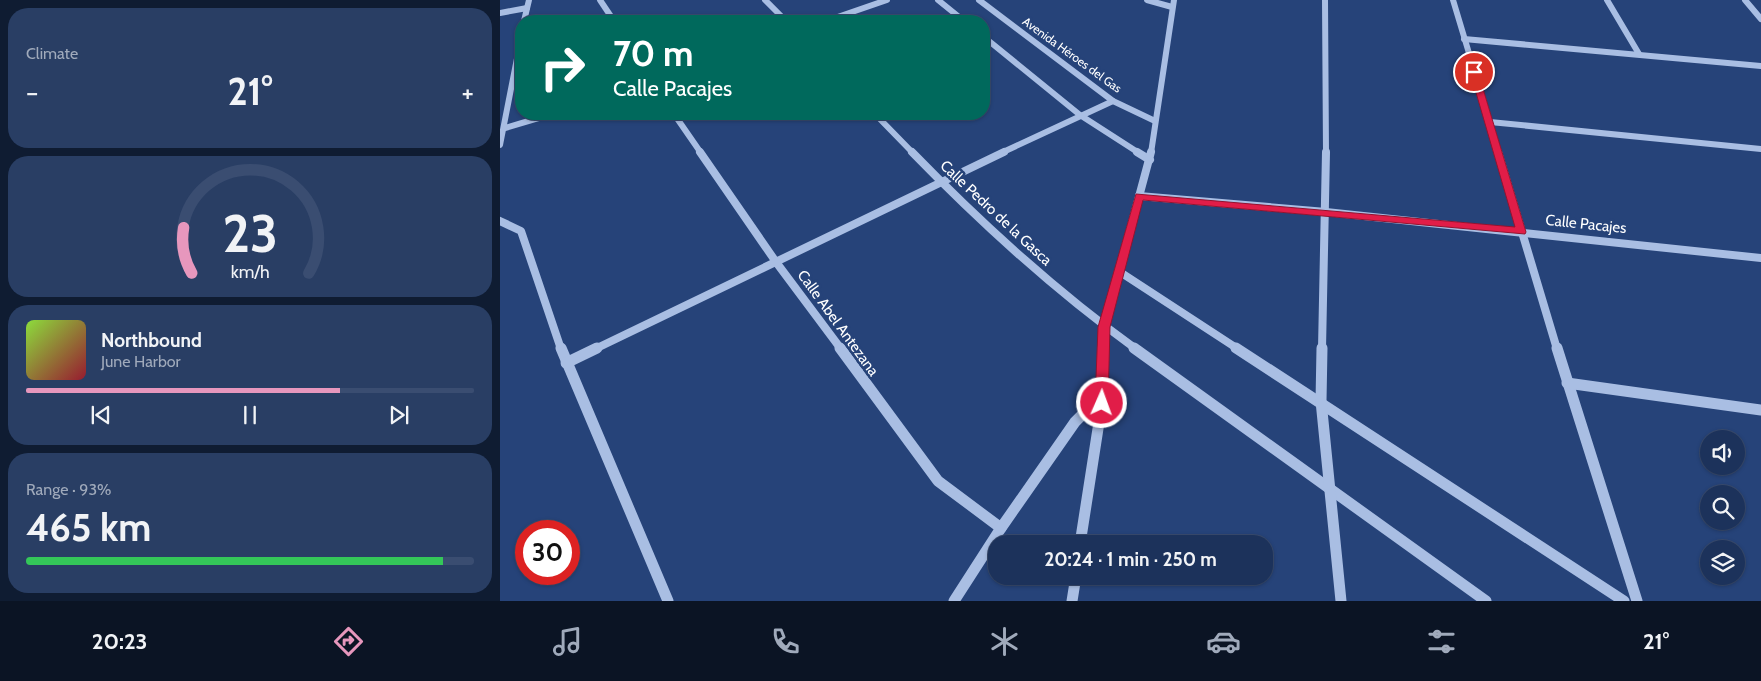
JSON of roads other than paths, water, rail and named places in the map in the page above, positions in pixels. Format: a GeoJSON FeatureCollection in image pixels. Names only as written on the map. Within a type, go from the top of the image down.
{"type":"FeatureCollection","features":[{"type":"Feature","properties":{"kind":"street"},"geometry":{"type":"LineString","coordinates":[[525,15],[529,0]]}},
{"type":"Feature","properties":{"kind":"street"},"geometry":{"type":"LineString","coordinates":[[600,0],[610,15]]}},
{"type":"Feature","properties":{"kind":"street"},"geometry":{"type":"LineString","coordinates":[[765,0],[780,15]]}},
{"type":"Feature","properties":{"kind":"street"},"geometry":{"type":"LineString","coordinates":[[843,15],[887,0]]}},
{"type":"Feature","properties":{"kind":"street"},"geometry":{"type":"LineString","coordinates":[[938,0],[957,15]]}},
{"type":"Feature","properties":{"kind":"street","name":"Avenida Héroes del Gas"},"geometry":{"type":"LineString","coordinates":[[979,0],[1113,101],[1155,121]]}},
{"type":"Feature","properties":{"kind":"street"},"geometry":{"type":"LineString","coordinates":[[1081,535],[1102,403],[1104,327],[1150,160],[1173,3],[1163,6],[1147,0]]}},
{"type":"Feature","properties":{"kind":"street"},"geometry":{"type":"LineString","coordinates":[[1324,0],[1326,212],[1321,401],[1342,601]]}},
{"type":"Feature","properties":{"kind":"street"},"geometry":{"type":"LineString","coordinates":[[1453,0],[1567,383],[1637,601]]}},
{"type":"Feature","properties":{"kind":"street"},"geometry":{"type":"LineString","coordinates":[[1607,0],[1639,54]]}},
{"type":"Feature","properties":{"kind":"street"},"geometry":{"type":"LineString","coordinates":[[1745,0],[1761,20]]}},
{"type":"Feature","properties":{"kind":"street"},"geometry":{"type":"LineString","coordinates":[[500,13],[527,8]]}},
{"type":"Feature","properties":{"kind":"street"},"geometry":{"type":"LineString","coordinates":[[1464,39],[1761,66]]}},
{"type":"Feature","properties":{"kind":"street"},"geometry":{"type":"LineString","coordinates":[[990,42],[1080,115],[1150,160]]}},
{"type":"Feature","properties":{"kind":"street"},"geometry":{"type":"LineString","coordinates":[[500,145],[515,72]]}},
{"type":"Feature","properties":{"kind":"street"},"geometry":{"type":"LineString","coordinates":[[566,363],[1080,115],[1113,101]]}},
{"type":"Feature","properties":{"kind":"street"},"geometry":{"type":"LineString","coordinates":[[505,128],[532,120]]}},
{"type":"Feature","properties":{"kind":"street","name":"Calle Abel Antezana"},"geometry":{"type":"LineString","coordinates":[[678,120],[776,262],[938,481],[1001,528]]}},
{"type":"Feature","properties":{"kind":"street","name":"Calle Pedro de la Gasca"},"geometry":{"type":"LineString","coordinates":[[881,120],[942,183],[1087,314],[1486,601]]}},
{"type":"Feature","properties":{"kind":"street"},"geometry":{"type":"LineString","coordinates":[[1490,122],[1761,149]]}},
{"type":"Feature","properties":{"kind":"street","name":"Calle Pacajes"},"geometry":{"type":"LineString","coordinates":[[1139,196],[1326,212],[1761,258]]}},
{"type":"Feature","properties":{"kind":"street"},"geometry":{"type":"LineString","coordinates":[[500,221],[521,230],[528,244],[566,363],[668,601]]}},
{"type":"Feature","properties":{"kind":"street"},"geometry":{"type":"LineString","coordinates":[[1120,272],[1321,401],[1624,601]]}},
{"type":"Feature","properties":{"kind":"street"},"geometry":{"type":"LineString","coordinates":[[1567,383],[1761,410]]}},
{"type":"Feature","properties":{"kind":"street"},"geometry":{"type":"LineString","coordinates":[[954,601],[1001,528],[1076,422],[1089,408],[1102,403]]}},
{"type":"Feature","properties":{"kind":"street"},"geometry":{"type":"LineString","coordinates":[[1072,601],[1075,585]]}}]}
